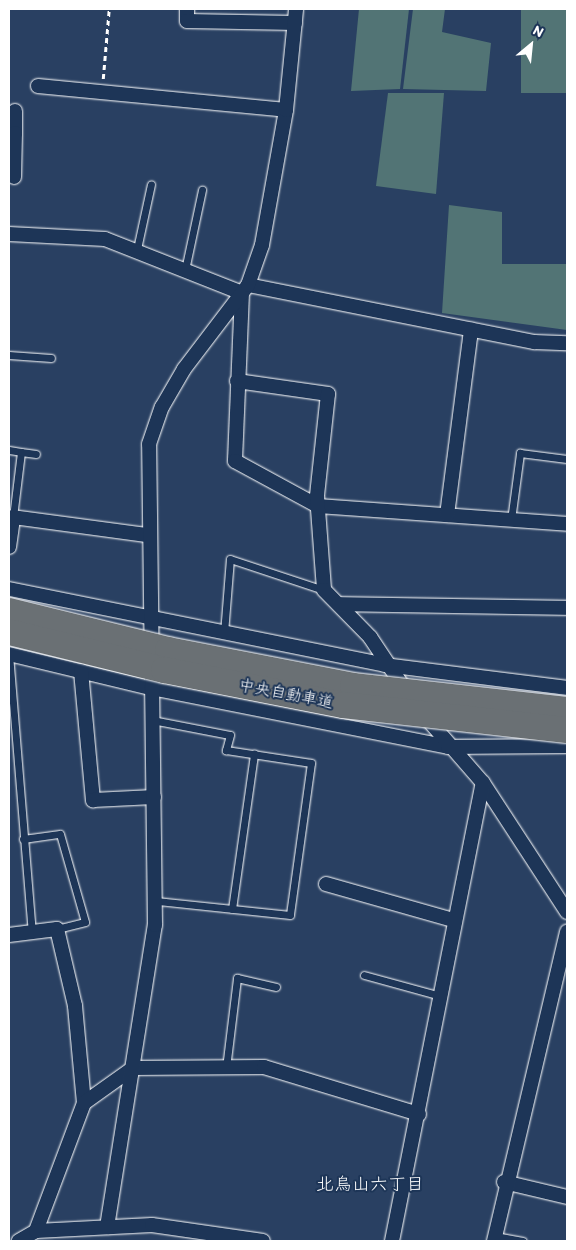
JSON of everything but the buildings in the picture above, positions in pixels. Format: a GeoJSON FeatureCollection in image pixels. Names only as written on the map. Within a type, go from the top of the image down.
{"type":"FeatureCollection","features":[{"type":"Feature","properties":{"kind":"highway","name":"中央自動車道"},"geometry":{"type":"LineString","coordinates":[[9,611],[168,650],[353,686],[567,710]]}},
{"type":"Feature","properties":{"kind":"highway","name":"中央自動車道"},"geometry":{"type":"LineString","coordinates":[[9,646],[164,670],[343,705],[567,730]]}},
{"type":"Feature","properties":{"kind":"street"},"geometry":{"type":"LineString","coordinates":[[188,9],[187,20],[295,16],[286,110],[262,245],[245,289],[237,381],[235,461],[318,506],[567,524]]}},
{"type":"Feature","properties":{"kind":"street"},"geometry":{"type":"LineString","coordinates":[[38,86],[286,110]]}},
{"type":"Feature","properties":{"kind":"street"},"geometry":{"type":"LineString","coordinates":[[14,176],[12,133],[15,111]]}},
{"type":"Feature","properties":{"kind":"street"},"geometry":{"type":"LineString","coordinates":[[9,234],[105,239],[137,249],[185,270],[245,289],[471,330],[567,343]]}},
{"type":"Feature","properties":{"kind":"street"},"geometry":{"type":"LineString","coordinates":[[107,1227],[133,1068],[156,901],[146,535],[148,444],[162,407],[184,369],[245,289]]}},
{"type":"Feature","properties":{"kind":"street"},"geometry":{"type":"LineString","coordinates":[[447,515],[471,330]]}},
{"type":"Feature","properties":{"kind":"street"},"geometry":{"type":"LineString","coordinates":[[237,381],[328,394],[318,506],[324,590],[370,637],[385,665],[448,747],[483,783],[567,912]]}},
{"type":"Feature","properties":{"kind":"street"},"geometry":{"type":"LineString","coordinates":[[9,547],[13,517],[146,535]]}},
{"type":"Feature","properties":{"kind":"street"},"geometry":{"type":"LineString","coordinates":[[9,589],[385,665],[567,688]]}},
{"type":"Feature","properties":{"kind":"street"},"geometry":{"type":"LineString","coordinates":[[339,604],[567,608]]}},
{"type":"Feature","properties":{"kind":"street"},"geometry":{"type":"LineString","coordinates":[[9,646],[81,671],[151,688],[448,747],[567,746]]}},
{"type":"Feature","properties":{"kind":"street"},"geometry":{"type":"LineString","coordinates":[[81,671],[93,800],[154,797]]}},
{"type":"Feature","properties":{"kind":"street"},"geometry":{"type":"LineString","coordinates":[[392,1241],[419,1114],[453,920],[483,783]]}},
{"type":"Feature","properties":{"kind":"street"},"geometry":{"type":"LineString","coordinates":[[326,884],[453,920]]}},
{"type":"Feature","properties":{"kind":"street"},"geometry":{"type":"LineString","coordinates":[[9,935],[57,929],[75,1006],[84,1102],[36,1231]]}},
{"type":"Feature","properties":{"kind":"street"},"geometry":{"type":"LineString","coordinates":[[494,1238],[504,1182],[567,932]]}},
{"type":"Feature","properties":{"kind":"street"},"geometry":{"type":"LineString","coordinates":[[84,1102],[133,1068],[264,1067],[419,1114]]}},
{"type":"Feature","properties":{"kind":"street"},"geometry":{"type":"LineString","coordinates":[[504,1182],[567,1197]]}},
{"type":"Feature","properties":{"kind":"street"},"geometry":{"type":"LineString","coordinates":[[19,1241],[36,1231],[152,1225],[260,1241]]}},
{"type":"Feature","properties":{"kind":"lane"},"geometry":{"type":"LineString","coordinates":[[137,249],[152,184]]}},
{"type":"Feature","properties":{"kind":"lane"},"geometry":{"type":"LineString","coordinates":[[185,270],[202,190]]}},
{"type":"Feature","properties":{"kind":"lane"},"geometry":{"type":"LineString","coordinates":[[9,355],[51,358]]}},
{"type":"Feature","properties":{"kind":"lane"},"geometry":{"type":"LineString","coordinates":[[9,450],[36,454]]}},
{"type":"Feature","properties":{"kind":"lane"},"geometry":{"type":"LineString","coordinates":[[13,517],[21,452]]}},
{"type":"Feature","properties":{"kind":"lane"},"geometry":{"type":"LineString","coordinates":[[511,520],[520,453],[567,458]]}},
{"type":"Feature","properties":{"kind":"lane"},"geometry":{"type":"LineString","coordinates":[[224,633],[230,559],[324,590]]}},
{"type":"Feature","properties":{"kind":"lane"},"geometry":{"type":"LineString","coordinates":[[9,646],[23,839],[32,931]]}},
{"type":"Feature","properties":{"kind":"lane"},"geometry":{"type":"LineString","coordinates":[[152,720],[230,735],[226,750],[311,763],[290,915],[156,901]]}},
{"type":"Feature","properties":{"kind":"lane"},"geometry":{"type":"LineString","coordinates":[[232,909],[254,754]]}},
{"type":"Feature","properties":{"kind":"lane"},"geometry":{"type":"LineString","coordinates":[[23,839],[60,834],[85,922],[57,929]]}},
{"type":"Feature","properties":{"kind":"lane"},"geometry":{"type":"LineString","coordinates":[[364,975],[440,996]]}},
{"type":"Feature","properties":{"kind":"lane"},"geometry":{"type":"LineString","coordinates":[[226,1068],[237,978],[276,987]]}},
{"type":"Feature","properties":{"kind":"lane"},"geometry":{"type":"LineString","coordinates":[[494,1238],[523,1241]]}},
{"type":"Feature","properties":{"kind":"path"},"geometry":{"type":"LineString","coordinates":[[102,92],[109,9]]}},
{"type":"Feature","properties":{"kind":"green space"},"geometry":{"type":"Polygon","coordinates":[[[359,9],[409,9],[400,89],[351,91],[359,9]]]}},
{"type":"Feature","properties":{"kind":"green space"},"geometry":{"type":"Polygon","coordinates":[[[413,9],[445,9],[442,32],[491,43],[486,91],[403,89],[413,9]]]}},
{"type":"Feature","properties":{"kind":"green space"},"geometry":{"type":"Polygon","coordinates":[[[521,9],[567,9],[567,93],[521,93],[521,9]]]}},
{"type":"Feature","properties":{"kind":"green space"},"geometry":{"type":"Polygon","coordinates":[[[388,93],[444,93],[436,194],[376,186],[388,93]]]}},
{"type":"Feature","properties":{"kind":"green space"},"geometry":{"type":"Polygon","coordinates":[[[449,205],[502,212],[502,264],[567,264],[567,330],[442,313],[449,205]]]}},
{"type":"Feature","properties":{"kind":"district","name":"北烏山六丁目"},"geometry":{"type":"Point","coordinates":[370,1184]}}]}
